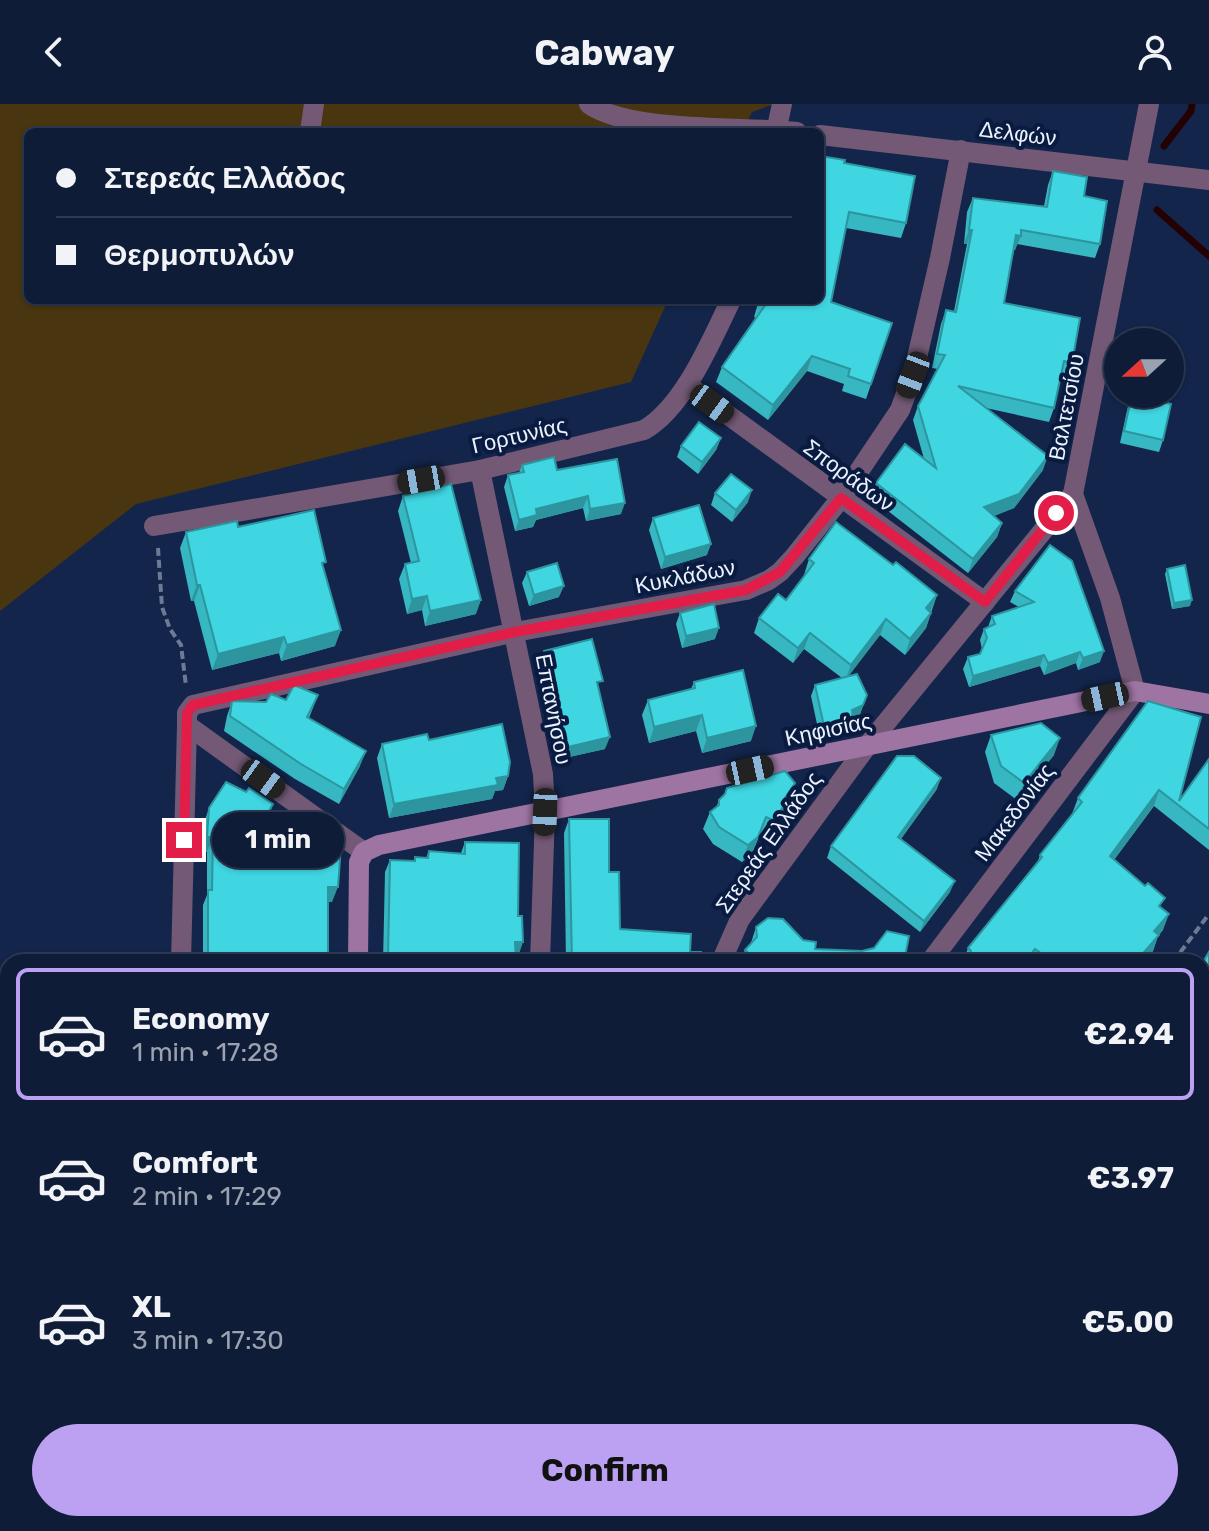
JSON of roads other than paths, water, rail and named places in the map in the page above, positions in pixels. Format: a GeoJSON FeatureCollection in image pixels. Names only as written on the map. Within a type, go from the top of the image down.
{"type":"FeatureCollection","features":[{"type":"Feature","properties":{"kind":"street"},"geometry":{"type":"LineString","coordinates":[[311,128],[314,104]]}},
{"type":"Feature","properties":{"kind":"street"},"geometry":{"type":"LineString","coordinates":[[589,104],[602,113],[638,122],[735,128]]}},
{"type":"Feature","properties":{"kind":"street"},"geometry":{"type":"LineString","coordinates":[[782,104],[783,128]]}},
{"type":"Feature","properties":{"kind":"street","name":"Βαλτετσίου"},"geometry":{"type":"LineString","coordinates":[[1135,691],[1110,598],[1073,494],[1149,104]]}},
{"type":"Feature","properties":{"kind":"street","name":"Δελφών"},"geometry":{"type":"LineString","coordinates":[[824,135],[1209,180]]}},
{"type":"Feature","properties":{"kind":"street","name":"Κυκλάδων"},"geometry":{"type":"LineString","coordinates":[[189,714],[515,632],[746,590],[780,572],[841,498],[900,410],[913,375],[961,150]]}},
{"type":"Feature","properties":{"kind":"street","name":"Γορτυνίας"},"geometry":{"type":"LineString","coordinates":[[154,526],[480,470],[644,430],[659,421],[687,385],[729,304]]}},
{"type":"Feature","properties":{"kind":"street","name":"Σποράδων"},"geometry":{"type":"LineString","coordinates":[[687,385],[985,602]]}},
{"type":"Feature","properties":{"kind":"street","name":"Επτανήσου"},"geometry":{"type":"LineString","coordinates":[[480,470],[543,774],[545,812],[540,954]]}},
{"type":"Feature","properties":{"kind":"street","name":"Στερεάς Ελλάδος"},"geometry":{"type":"LineString","coordinates":[[725,954],[740,919],[867,746],[1073,494]]}},
{"type":"Feature","properties":{"kind":"street","name":"Κηφισίας"},"geometry":{"type":"LineString","coordinates":[[364,852],[379,845],[1135,691],[1209,704]]}},
{"type":"Feature","properties":{"kind":"street","name":"Μακεδονίας"},"geometry":{"type":"LineString","coordinates":[[936,954],[1135,691]]}},
{"type":"Feature","properties":{"kind":"street"},"geometry":{"type":"LineString","coordinates":[[189,714],[364,852],[359,862],[358,877],[358,954]]}},
{"type":"Feature","properties":{"kind":"street"},"geometry":{"type":"LineString","coordinates":[[181,954],[189,714]]}},
{"type":"Feature","properties":{"kind":"waterway"},"geometry":{"type":"LineString","coordinates":[[1164,146],[1191,111],[1192,104]]}},
{"type":"Feature","properties":{"kind":"waterway"},"geometry":{"type":"LineString","coordinates":[[1157,210],[1209,256]]}}]}
